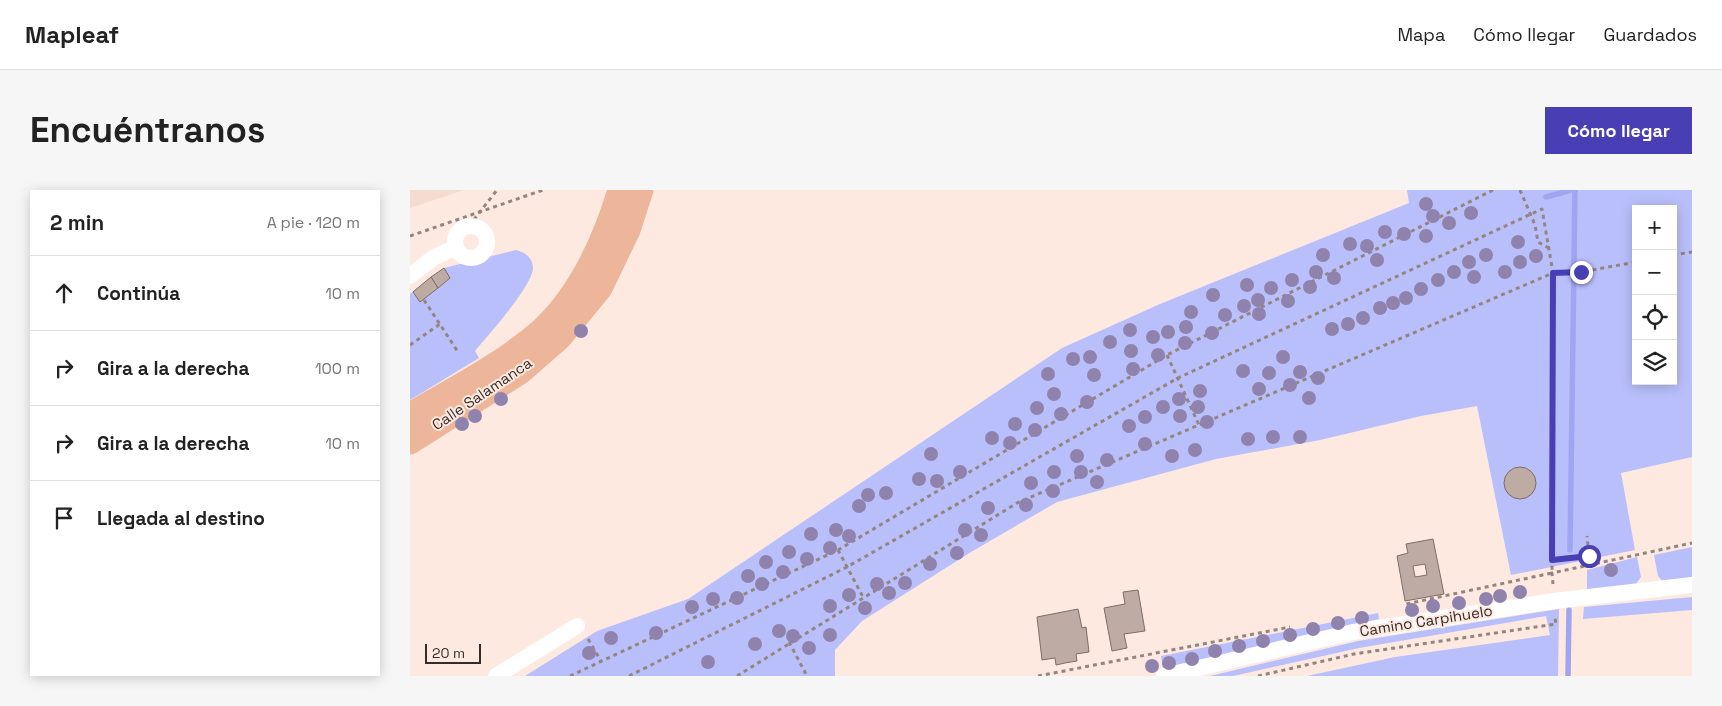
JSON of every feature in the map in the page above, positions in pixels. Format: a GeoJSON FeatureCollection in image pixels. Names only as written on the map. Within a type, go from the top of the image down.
{"type":"FeatureCollection","features":[{"type":"Feature","properties":{"kind":"main road","name":"Calle Salamanca"},"geometry":{"type":"LineString","coordinates":[[410,415],[508,356],[541,330],[580,283],[628,198]]}},
{"type":"Feature","properties":{"kind":"main road","name":"Calle Salamanca"},"geometry":{"type":"LineString","coordinates":[[410,442],[520,372],[559,338],[600,288],[628,230],[628,198]]}},
{"type":"Feature","properties":{"kind":"street"},"geometry":{"type":"LineString","coordinates":[[473,219],[484,232],[487,243],[483,253],[473,258],[463,255],[456,247],[457,234],[473,219]]}},
{"type":"Feature","properties":{"kind":"street"},"geometry":{"type":"LineString","coordinates":[[410,276],[432,258],[456,247]]}},
{"type":"Feature","properties":{"kind":"street","name":"Camino Carpihuelo"},"geometry":{"type":"LineString","coordinates":[[1164,676],[1353,632],[1554,601],[1692,586]]}},
{"type":"Feature","properties":{"kind":"street"},"geometry":{"type":"LineString","coordinates":[[496,676],[580,631]]}},
{"type":"Feature","properties":{"kind":"path"},"geometry":{"type":"LineString","coordinates":[[473,219],[497,190]]}},
{"type":"Feature","properties":{"kind":"path"},"geometry":{"type":"LineString","coordinates":[[410,236],[473,219],[544,190]]}},
{"type":"Feature","properties":{"kind":"path"},"geometry":{"type":"LineString","coordinates":[[570,676],[838,550],[1167,355],[1493,190]]}},
{"type":"Feature","properties":{"kind":"path"},"geometry":{"type":"LineString","coordinates":[[1520,190],[1531,215],[1538,242],[1549,249]]}},
{"type":"Feature","properties":{"kind":"path"},"geometry":{"type":"LineString","coordinates":[[629,676],[847,568],[1178,378],[1542,209],[1553,273],[1553,593]]}},
{"type":"Feature","properties":{"kind":"path"},"geometry":{"type":"LineString","coordinates":[[1677,254],[1692,252]]}},
{"type":"Feature","properties":{"kind":"path"},"geometry":{"type":"LineString","coordinates":[[737,676],[789,642],[1017,503],[1553,273],[1581,272],[1632,263]]}},
{"type":"Feature","properties":{"kind":"path"},"geometry":{"type":"LineString","coordinates":[[424,300],[458,352]]}},
{"type":"Feature","properties":{"kind":"path"},"geometry":{"type":"LineString","coordinates":[[410,344],[440,324]]}},
{"type":"Feature","properties":{"kind":"path"},"geometry":{"type":"LineString","coordinates":[[1167,355],[1199,425]]}},
{"type":"Feature","properties":{"kind":"path"},"geometry":{"type":"LineString","coordinates":[[1552,560],[1589,556],[1587,536]]}},
{"type":"Feature","properties":{"kind":"path"},"geometry":{"type":"LineString","coordinates":[[1402,605],[1692,543]]}},
{"type":"Feature","properties":{"kind":"path"},"geometry":{"type":"LineString","coordinates":[[838,550],[863,597]]}},
{"type":"Feature","properties":{"kind":"path"},"geometry":{"type":"LineString","coordinates":[[1258,676],[1354,654],[1556,624],[1555,609]]}},
{"type":"Feature","properties":{"kind":"path"},"geometry":{"type":"LineString","coordinates":[[1038,676],[1297,626]]}},
{"type":"Feature","properties":{"kind":"path"},"geometry":{"type":"LineString","coordinates":[[580,631],[587,637],[601,662]]}},
{"type":"Feature","properties":{"kind":"path"},"geometry":{"type":"LineString","coordinates":[[789,642],[807,676]]}},
{"type":"Feature","properties":{"kind":"shaded area"},"geometry":{"type":"Polygon","coordinates":[[[410,190],[464,190],[410,208],[410,190]]]}},
{"type":"Feature","properties":{"kind":"shaded area"},"geometry":{"type":"Polygon","coordinates":[[[1407,190],[1692,190],[1692,457],[1621,473],[1635,550],[1511,575],[1477,406],[1421,416],[1320,440],[1216,459],[1057,502],[971,552],[862,621],[835,650],[835,676],[525,676],[597,631],[688,599],[1062,348],[1160,304],[1409,203],[1407,190]]]}},
{"type":"Feature","properties":{"kind":"shaded area"},"geometry":{"type":"Polygon","coordinates":[[[516,250],[525,254],[532,261],[531,276],[518,298],[475,351],[479,358],[410,400],[410,294],[431,277],[438,287],[450,278],[444,268],[516,250]]]}},
{"type":"Feature","properties":{"kind":"shaded area"},"geometry":{"type":"Polygon","coordinates":[[[1692,547],[1692,577],[1664,583],[1658,576],[1654,555],[1692,547]]]}},
{"type":"Feature","properties":{"kind":"shaded area"},"geometry":{"type":"Polygon","coordinates":[[[1637,557],[1641,577],[1635,585],[1587,590],[1587,570],[1637,557]]]}},
{"type":"Feature","properties":{"kind":"shaded area"},"geometry":{"type":"Polygon","coordinates":[[[1692,597],[1692,610],[1583,619],[1584,607],[1692,597]]]}},
{"type":"Feature","properties":{"kind":"shaded area"},"geometry":{"type":"Polygon","coordinates":[[[1559,609],[1558,676],[1307,676],[1395,657],[1550,635],[1546,616],[1359,648],[1233,676],[1210,676],[1358,641],[1559,609]]]}},
{"type":"Feature","properties":{"kind":"shaded area"},"geometry":{"type":"Polygon","coordinates":[[[1378,613],[1379,619],[1163,669],[1161,656],[1378,613]]]}},
{"type":"Feature","properties":{"kind":"building"},"geometry":{"type":"Polygon","coordinates":[[[444,268],[450,278],[438,288],[431,277],[444,268]]]}},
{"type":"Feature","properties":{"kind":"building"},"geometry":{"type":"Polygon","coordinates":[[[431,277],[438,288],[420,302],[413,292],[431,277]]]}},
{"type":"Feature","properties":{"kind":"building"},"geometry":{"type":"Polygon","coordinates":[[[1520,467],[1526,468],[1531,472],[1535,477],[1535,489],[1531,494],[1526,498],[1520,499],[1514,498],[1509,494],[1505,489],[1504,483],[1505,477],[1509,472],[1514,468],[1520,467]]]}},
{"type":"Feature","properties":{"kind":"building"},"geometry":{"type":"Polygon","coordinates":[[[1433,539],[1444,594],[1405,601],[1397,556],[1408,553],[1406,544],[1433,539]],[[1425,564],[1413,566],[1415,577],[1427,575],[1425,564]]]}},
{"type":"Feature","properties":{"kind":"building"},"geometry":{"type":"Polygon","coordinates":[[[1138,590],[1145,631],[1124,634],[1127,648],[1112,651],[1104,608],[1125,604],[1123,592],[1138,590]]]}},
{"type":"Feature","properties":{"kind":"building"},"geometry":{"type":"Polygon","coordinates":[[[1078,609],[1082,628],[1086,627],[1089,652],[1076,654],[1077,661],[1056,665],[1055,658],[1042,660],[1037,617],[1078,609]]]}},
{"type":"Feature","properties":{"kind":"waterway"},"geometry":{"type":"LineString","coordinates":[[1546,197],[1571,190]]}},
{"type":"Feature","properties":{"kind":"waterway"},"geometry":{"type":"LineString","coordinates":[[1570,550],[1575,190]]}},
{"type":"Feature","properties":{"kind":"waterway"},"geometry":{"type":"LineString","coordinates":[[1568,676],[1569,610]]}},
{"type":"Feature","properties":{"kind":"route"},"geometry":{"type":"LineString","coordinates":[[1581,272],[1553,273],[1552,560],[1589,556]]}}]}
